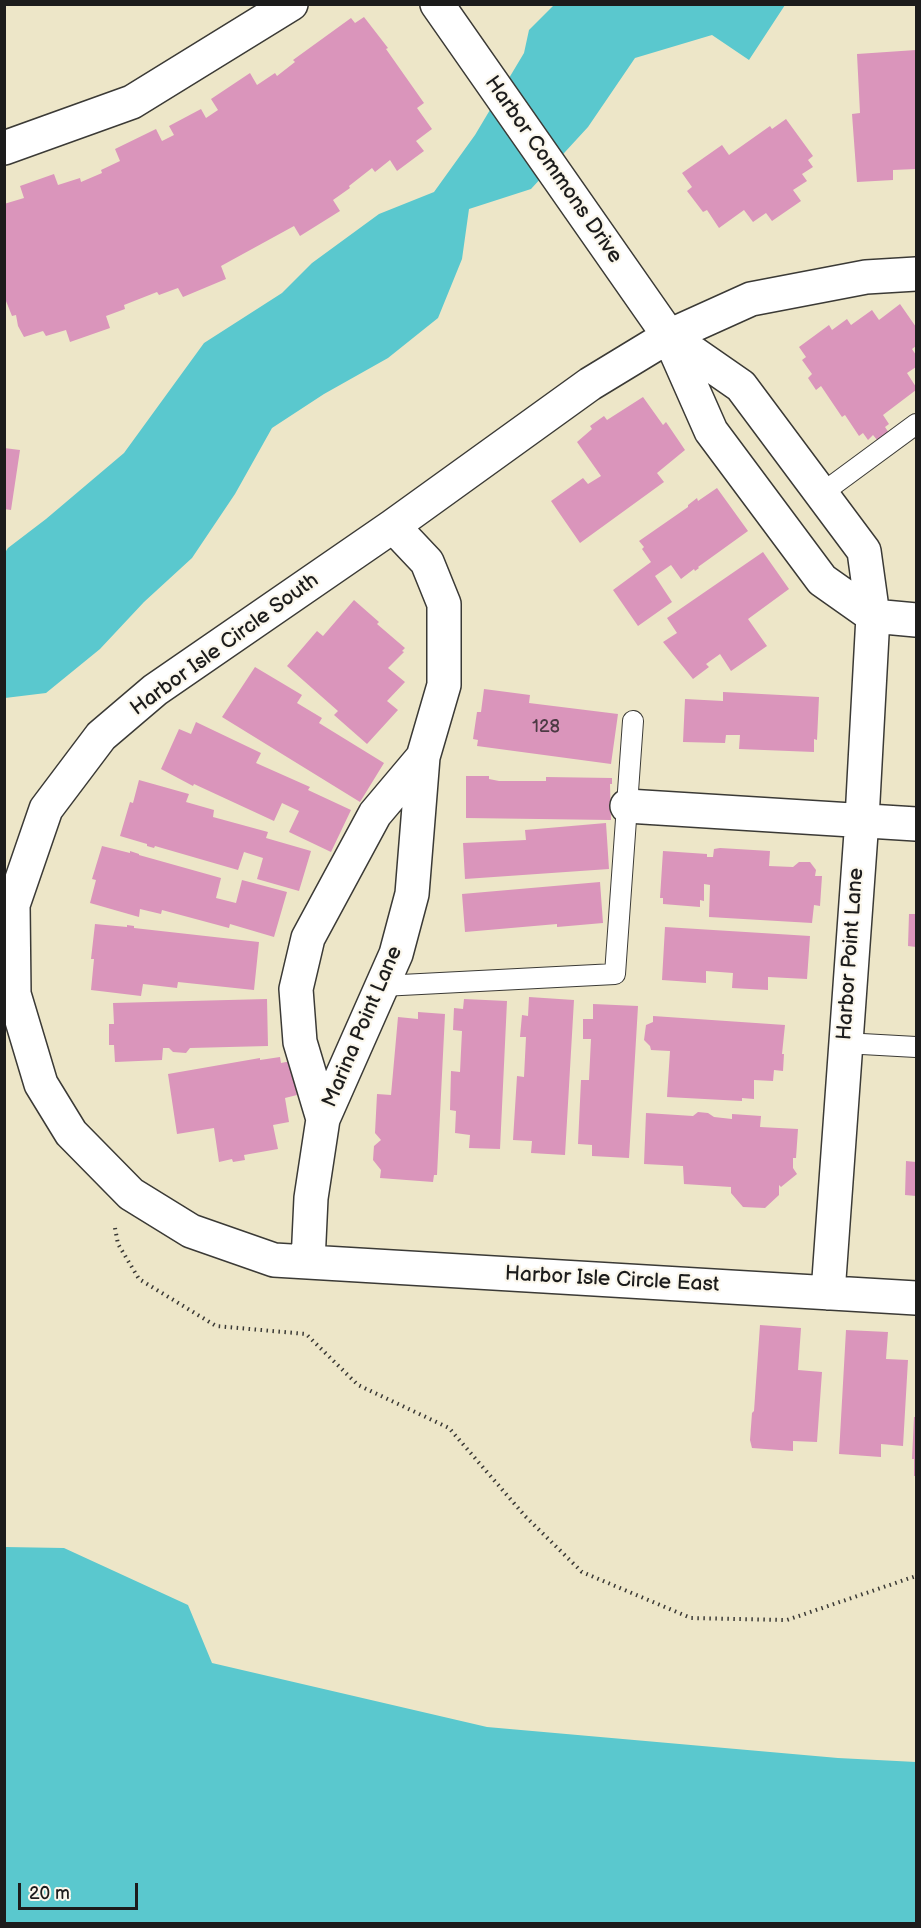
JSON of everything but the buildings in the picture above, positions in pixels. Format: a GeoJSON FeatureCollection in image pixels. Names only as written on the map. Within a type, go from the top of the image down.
{"type":"FeatureCollection","features":[{"type":"Feature","properties":{"kind":"street"},"geometry":{"type":"LineString","coordinates":[[4,148],[132,102],[291,4]]}},
{"type":"Feature","properties":{"kind":"street","name":"Harbor Commons Drive"},"geometry":{"type":"LineString","coordinates":[[437,4],[669,336],[711,431],[822,580],[873,616],[916,620]]}},
{"type":"Feature","properties":{"kind":"street","name":"Harbor Isle Circle South"},"geometry":{"type":"LineString","coordinates":[[308,1262],[274,1260],[191,1231],[130,1194],[71,1133],[41,1084],[14,994],[13,905],[46,809],[101,736],[155,690],[393,526],[590,384],[669,336],[752,299],[866,277],[916,274]]}},
{"type":"Feature","properties":{"kind":"street","name":"Harbor Commons Drive"},"geometry":{"type":"LineString","coordinates":[[669,336],[741,386],[864,552],[873,616]]}},
{"type":"Feature","properties":{"kind":"street","name":"Marina Point Lane"},"geometry":{"type":"LineString","coordinates":[[308,1262],[311,1198],[323,1119],[396,954],[412,894],[423,757],[444,685],[444,604],[427,562],[393,526]]}},
{"type":"Feature","properties":{"kind":"street","name":"Harbor Point Lane"},"geometry":{"type":"LineString","coordinates":[[828,1293],[844,1043],[862,819],[873,616]]}},
{"type":"Feature","properties":{"kind":"street","name":"Marina Point Lane"},"geometry":{"type":"LineString","coordinates":[[323,1119],[300,1041],[296,989],[308,938],[375,814],[423,757]]}},
{"type":"Feature","properties":{"kind":"street"},"geometry":{"type":"LineString","coordinates":[[627,806],[916,824]]}},
{"type":"Feature","properties":{"kind":"street","name":"Harbor Isle Circle East"},"geometry":{"type":"LineString","coordinates":[[308,1262],[916,1298]]}},
{"type":"Feature","properties":{"kind":"lane"},"geometry":{"type":"LineString","coordinates":[[821,494],[916,424]]}},
{"type":"Feature","properties":{"kind":"lane"},"geometry":{"type":"LineString","coordinates":[[382,986],[615,974],[633,720]]}},
{"type":"Feature","properties":{"kind":"lane"},"geometry":{"type":"LineString","coordinates":[[844,1043],[916,1047]]}},
{"type":"Feature","properties":{"kind":"path"},"geometry":{"type":"LineString","coordinates":[[105,1168],[118,1244],[139,1279],[216,1326],[306,1334],[358,1385],[449,1428],[525,1516],[582,1572],[691,1618],[787,1620],[916,1576]]}},
{"type":"Feature","properties":{"kind":"water"},"geometry":{"type":"Polygon","coordinates":[[[554,5],[785,5],[749,60],[712,35],[635,58],[588,127],[531,189],[469,209],[462,259],[438,318],[388,358],[324,394],[272,428],[235,494],[192,558],[144,602],[100,649],[46,693],[5,698],[4,554],[8,548],[124,453],[204,343],[282,293],[312,263],[379,214],[434,192],[475,135],[524,53],[529,30],[554,5]]]}},
{"type":"Feature","properties":{"kind":"water"},"geometry":{"type":"Polygon","coordinates":[[[5,1547],[64,1548],[188,1605],[212,1663],[487,1727],[838,1758],[916,1762],[916,1923],[5,1923],[5,1547]]]}}]}
